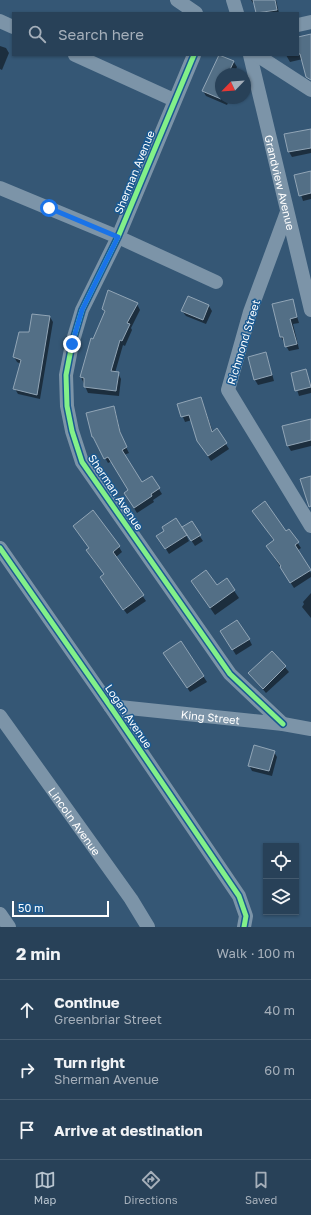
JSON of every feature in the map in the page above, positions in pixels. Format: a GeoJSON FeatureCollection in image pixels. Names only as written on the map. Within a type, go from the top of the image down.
{"type":"FeatureCollection","features":[{"type":"Feature","properties":{"kind":"street"},"geometry":{"type":"LineString","coordinates":[[177,0],[195,12]]}},
{"type":"Feature","properties":{"kind":"street"},"geometry":{"type":"LineString","coordinates":[[233,0],[237,12]]}},
{"type":"Feature","properties":{"kind":"street"},"geometry":{"type":"LineString","coordinates":[[0,21],[12,27]]}},
{"type":"Feature","properties":{"kind":"street"},"geometry":{"type":"LineString","coordinates":[[299,25],[311,22]]}},
{"type":"Feature","properties":{"kind":"street"},"geometry":{"type":"LineString","coordinates":[[77,56],[174,100]]}},
{"type":"Feature","properties":{"kind":"street","name":"Sherman Avenue"},"geometry":{"type":"LineString","coordinates":[[194,56],[118,237],[82,310],[66,375],[67,406],[72,431],[82,462],[230,674],[283,724]]}},
{"type":"Feature","properties":{"kind":"street","name":"Grandview Avenue"},"geometry":{"type":"LineString","coordinates":[[250,56],[311,310]]}},
{"type":"Feature","properties":{"kind":"street"},"geometry":{"type":"LineString","coordinates":[[259,56],[311,90]]}},
{"type":"Feature","properties":{"kind":"street"},"geometry":{"type":"LineString","coordinates":[[0,188],[118,237],[216,282]]}},
{"type":"Feature","properties":{"kind":"street","name":"Richmond Street"},"geometry":{"type":"LineString","coordinates":[[287,212],[250,312],[228,390],[311,526]]}},
{"type":"Feature","properties":{"kind":"street","name":"Logan Avenue"},"geometry":{"type":"LineString","coordinates":[[0,548],[110,706],[239,896],[246,916],[244,927]]}},
{"type":"Feature","properties":{"kind":"street","name":"King Street"},"geometry":{"type":"LineString","coordinates":[[110,706],[283,724],[311,729]]}},
{"type":"Feature","properties":{"kind":"street","name":"Lincoln Avenue"},"geometry":{"type":"LineString","coordinates":[[0,716],[131,899],[148,927]]}},
{"type":"Feature","properties":{"kind":"street"},"geometry":{"type":"LineString","coordinates":[[0,914],[9,927]]}},
{"type":"Feature","properties":{"kind":"building"},"geometry":{"type":"Polygon","coordinates":[[[253,0],[275,0],[277,10],[256,12],[253,0]]]}},
{"type":"Feature","properties":{"kind":"building"},"geometry":{"type":"Polygon","coordinates":[[[311,34],[311,80],[306,77],[299,54],[299,37],[311,34]]]}},
{"type":"Feature","properties":{"kind":"building"},"geometry":{"type":"Polygon","coordinates":[[[219,56],[222,56],[234,61],[231,68],[215,68],[215,96],[202,91],[219,56]]]}},
{"type":"Feature","properties":{"kind":"building"},"geometry":{"type":"Polygon","coordinates":[[[311,129],[311,148],[288,152],[284,134],[311,129]]]}},
{"type":"Feature","properties":{"kind":"building"},"geometry":{"type":"Polygon","coordinates":[[[311,171],[311,193],[299,196],[294,175],[311,171]]]}},
{"type":"Feature","properties":{"kind":"building"},"geometry":{"type":"Polygon","coordinates":[[[108,290],[138,303],[127,323],[130,324],[122,341],[120,340],[111,371],[119,372],[116,391],[84,387],[84,378],[80,377],[91,338],[93,339],[105,311],[102,309],[108,290]]]}},
{"type":"Feature","properties":{"kind":"building"},"geometry":{"type":"Polygon","coordinates":[[[188,296],[209,305],[203,320],[181,311],[188,296]]]}},
{"type":"Feature","properties":{"kind":"building"},"geometry":{"type":"Polygon","coordinates":[[[293,299],[297,317],[290,319],[297,344],[285,347],[283,337],[280,337],[272,304],[293,299]]]}},
{"type":"Feature","properties":{"kind":"building"},"geometry":{"type":"Polygon","coordinates":[[[32,314],[50,316],[37,395],[13,389],[21,360],[13,357],[19,332],[29,332],[32,314]]]}},
{"type":"Feature","properties":{"kind":"building"},"geometry":{"type":"Polygon","coordinates":[[[266,352],[272,375],[254,380],[248,357],[266,352]]]}},
{"type":"Feature","properties":{"kind":"building"},"geometry":{"type":"Polygon","coordinates":[[[306,369],[311,387],[295,391],[291,373],[306,369]]]}},
{"type":"Feature","properties":{"kind":"building"},"geometry":{"type":"Polygon","coordinates":[[[201,397],[212,432],[217,428],[227,443],[208,456],[197,441],[189,415],[181,417],[177,404],[201,397]]]}},
{"type":"Feature","properties":{"kind":"building"},"geometry":{"type":"Polygon","coordinates":[[[114,406],[120,432],[127,447],[122,450],[142,482],[152,476],[160,488],[151,494],[152,496],[134,508],[124,493],[128,490],[108,457],[104,459],[92,437],[86,413],[114,406]]]}},
{"type":"Feature","properties":{"kind":"building"},"geometry":{"type":"Polygon","coordinates":[[[311,419],[311,440],[287,446],[282,426],[311,419]]]}},
{"type":"Feature","properties":{"kind":"building"},"geometry":{"type":"Polygon","coordinates":[[[311,476],[311,506],[309,507],[300,479],[311,476]]]}},
{"type":"Feature","properties":{"kind":"building"},"geometry":{"type":"Polygon","coordinates":[[[265,501],[286,531],[289,529],[299,542],[295,545],[311,570],[290,583],[280,567],[281,566],[266,546],[274,540],[252,511],[265,501]]]}},
{"type":"Feature","properties":{"kind":"building"},"geometry":{"type":"Polygon","coordinates":[[[93,510],[120,546],[113,552],[144,595],[123,610],[100,577],[104,574],[86,550],[89,548],[73,526],[93,510]]]}},
{"type":"Feature","properties":{"kind":"building"},"geometry":{"type":"Polygon","coordinates":[[[176,518],[187,535],[165,549],[156,536],[164,531],[162,527],[176,518]]]}},
{"type":"Feature","properties":{"kind":"building"},"geometry":{"type":"Polygon","coordinates":[[[192,521],[201,535],[191,541],[182,527],[192,521]]]}},
{"type":"Feature","properties":{"kind":"building"},"geometry":{"type":"Polygon","coordinates":[[[206,570],[217,585],[227,578],[235,590],[210,608],[191,581],[206,570]]]}},
{"type":"Feature","properties":{"kind":"building"},"geometry":{"type":"Polygon","coordinates":[[[237,620],[250,639],[232,650],[220,631],[237,620]]]}},
{"type":"Feature","properties":{"kind":"building"},"geometry":{"type":"Polygon","coordinates":[[[181,641],[204,676],[187,688],[163,653],[181,641]]]}},
{"type":"Feature","properties":{"kind":"building"},"geometry":{"type":"Polygon","coordinates":[[[272,651],[286,666],[263,689],[248,673],[272,651]]]}},
{"type":"Feature","properties":{"kind":"building"},"geometry":{"type":"Polygon","coordinates":[[[254,745],[275,751],[269,771],[248,766],[254,745]]]}},
{"type":"Feature","properties":{"kind":"cycle path"},"geometry":{"type":"LineString","coordinates":[[194,56],[118,237],[82,310],[72,344],[66,375],[67,406],[72,431],[82,462],[230,674],[283,724]]}},
{"type":"Feature","properties":{"kind":"cycle path"},"geometry":{"type":"LineString","coordinates":[[0,548],[110,706],[239,896],[246,916],[244,927]]}},
{"type":"Feature","properties":{"kind":"route"},"geometry":{"type":"LineString","coordinates":[[49,208],[118,237],[82,310],[72,344]]}}]}
